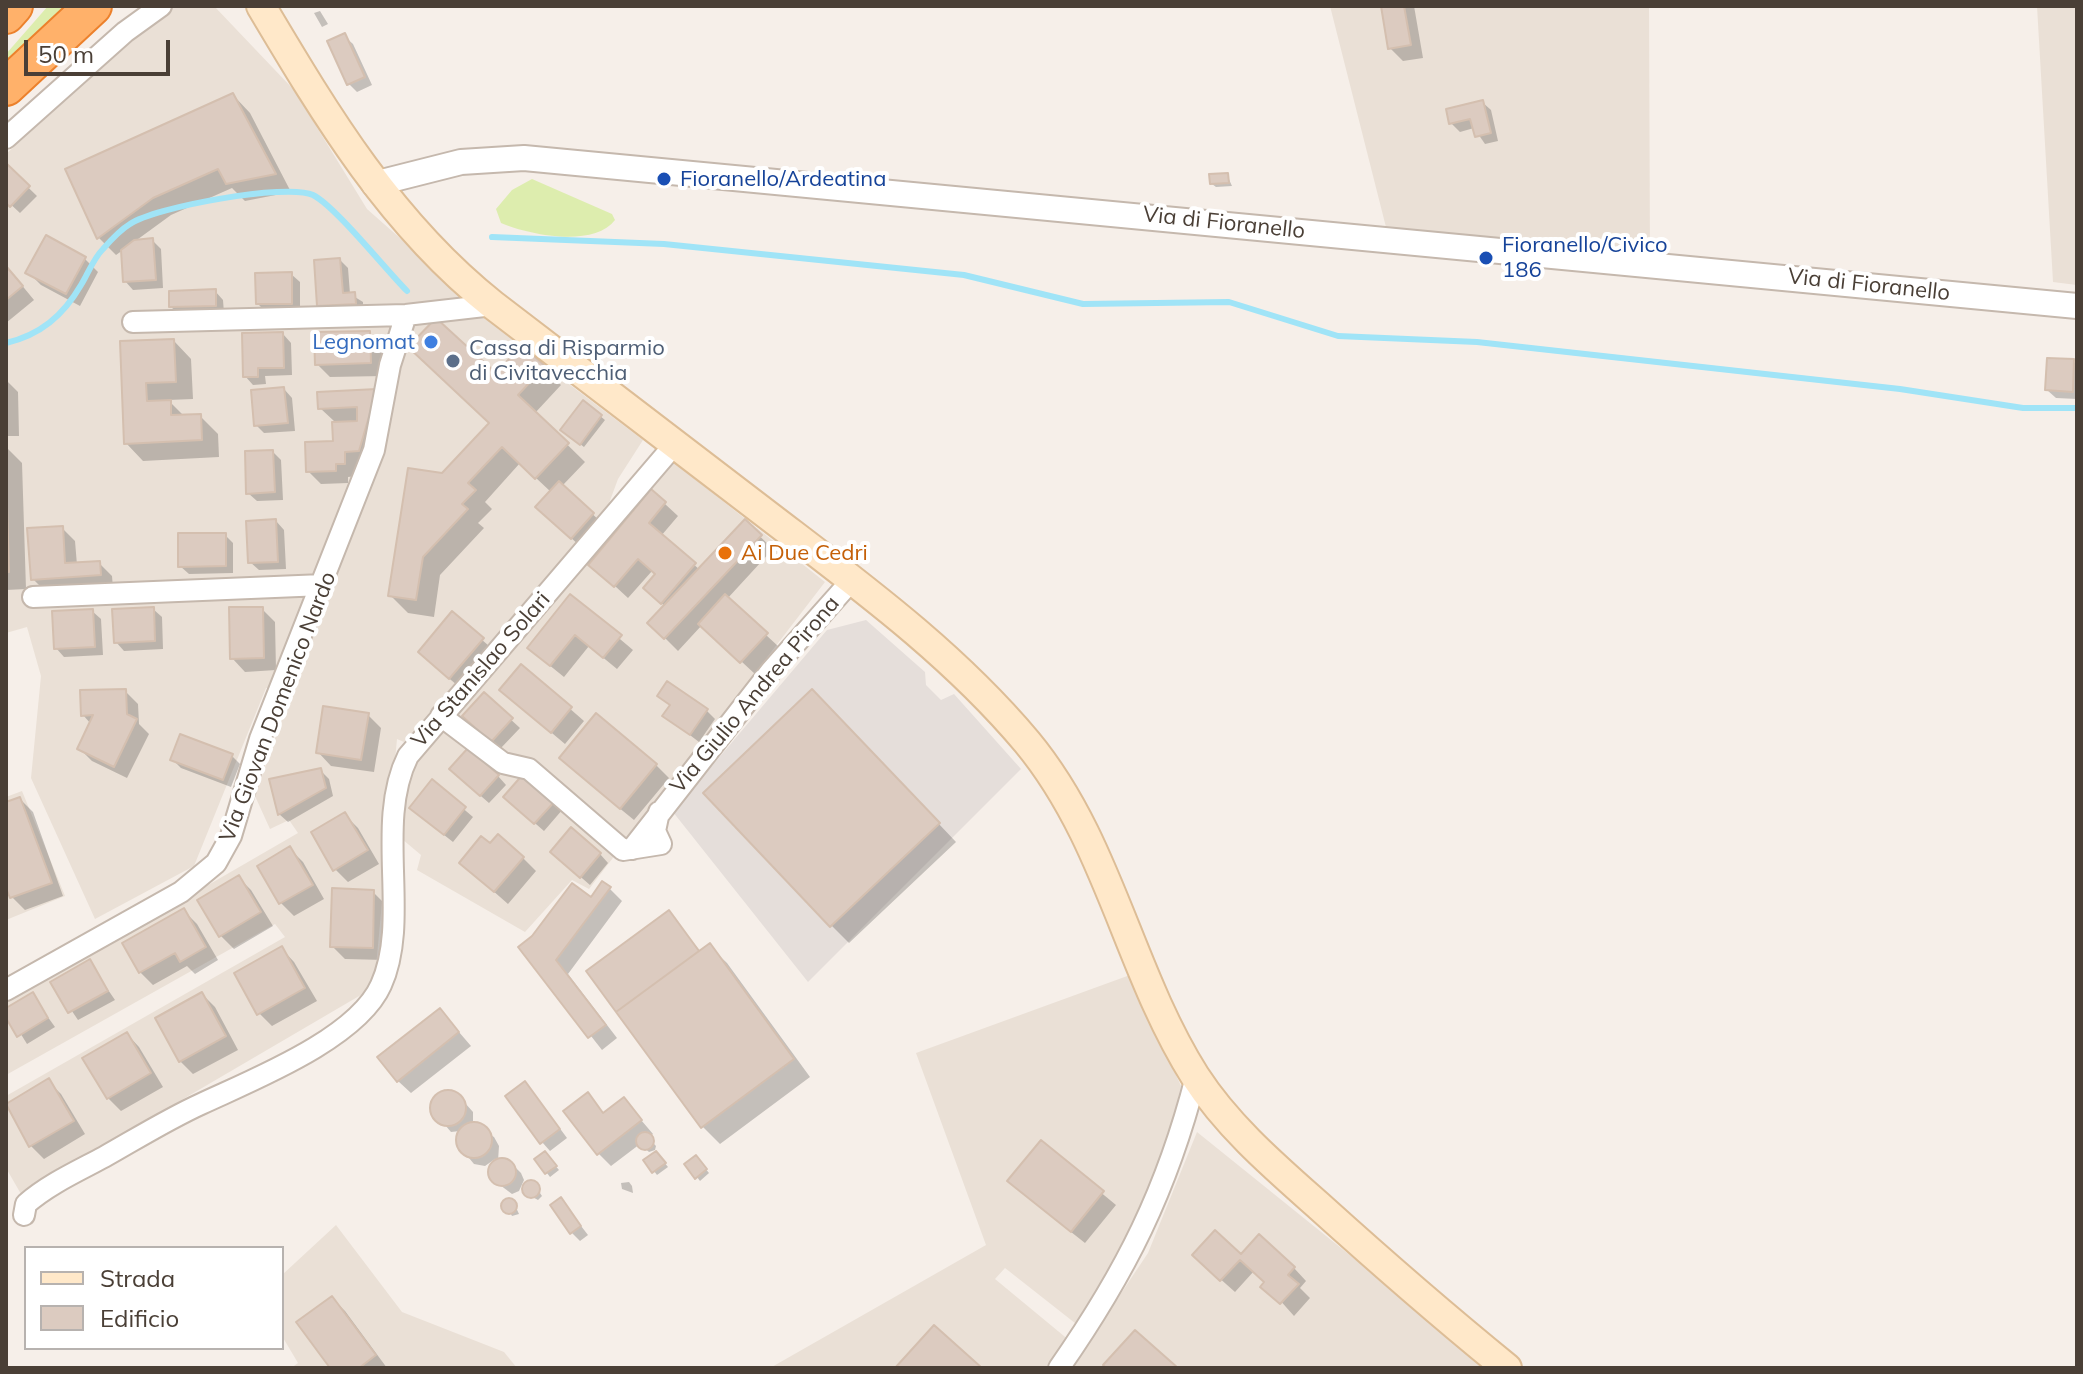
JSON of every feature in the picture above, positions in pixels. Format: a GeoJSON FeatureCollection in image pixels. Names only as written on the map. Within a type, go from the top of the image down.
{"type":"FeatureCollection","features":[{"type":"Feature","properties":{"kind":"highway"},"geometry":{"type":"LineString","coordinates":[[6,15],[14,6]]}},
{"type":"Feature","properties":{"kind":"highway"},"geometry":{"type":"LineString","coordinates":[[6,87],[93,6]]}},
{"type":"Feature","properties":{"kind":"main road"},"geometry":{"type":"LineString","coordinates":[[261,6],[324,111],[374,184],[432,253],[493,305],[852,580],[927,641],[994,704],[1058,784],[1097,855],[1167,1021],[1196,1077],[1261,1154],[1392,1272],[1507,1368]]}},
{"type":"Feature","properties":{"kind":"street"},"geometry":{"type":"LineString","coordinates":[[6,138],[125,32],[161,6]]}},
{"type":"Feature","properties":{"kind":"street","name":"Via di Fioranello"},"geometry":{"type":"LineString","coordinates":[[374,184],[461,162],[524,158],[2077,306]]}},
{"type":"Feature","properties":{"kind":"street"},"geometry":{"type":"LineString","coordinates":[[133,322],[406,315],[493,305]]}},
{"type":"Feature","properties":{"kind":"street","name":"Via Giovan Domenico Nardo"},"geometry":{"type":"LineString","coordinates":[[6,990],[181,892],[216,863],[231,836],[260,739],[378,440],[390,365],[406,315]]}},
{"type":"Feature","properties":{"kind":"street","name":"Via Stanislao Solari"},"geometry":{"type":"LineString","coordinates":[[24,1215],[26,1204],[65,1178],[191,1108],[270,1074],[367,1006],[380,989],[388,962],[393,820],[399,778],[408,756],[675,444]]}},
{"type":"Feature","properties":{"kind":"street","name":"Via Giulio Andrea Pirona"},"geometry":{"type":"LineString","coordinates":[[441,716],[503,763],[529,769],[616,846],[623,850],[661,844],[655,831],[659,812],[771,671],[852,580]]}},
{"type":"Feature","properties":{"kind":"street"},"geometry":{"type":"LineString","coordinates":[[33,597],[323,585]]}},
{"type":"Feature","properties":{"kind":"street"},"geometry":{"type":"LineString","coordinates":[[1059,1368],[1115,1282],[1154,1208],[1181,1135],[1196,1077]]}},
{"type":"Feature","properties":{"kind":"shaded area"},"geometry":{"type":"Polygon","coordinates":[[[172,6],[215,7],[294,90],[367,209],[545,366],[643,440],[618,479],[608,506],[404,742],[397,739],[375,978],[366,992],[21,1194],[6,1168],[6,1096],[285,937],[275,924],[6,1075],[6,1002],[298,833],[289,820],[270,829],[255,796],[291,693],[266,688],[194,866],[95,919],[31,778],[41,676],[27,627],[6,633],[6,154],[172,6]]]}},
{"type":"Feature","properties":{"kind":"shaded area"},"geometry":{"type":"Polygon","coordinates":[[[1330,6],[1649,6],[1650,264],[1389,239],[1330,6]]]}},
{"type":"Feature","properties":{"kind":"shaded area"},"geometry":{"type":"Polygon","coordinates":[[[2037,6],[2077,6],[2077,285],[2053,282],[2037,6]]]}},
{"type":"Feature","properties":{"kind":"shaded area"},"geometry":{"type":"Polygon","coordinates":[[[671,460],[825,582],[589,889],[572,880],[525,932],[417,870],[421,855],[402,839],[408,769],[671,460]]]}},
{"type":"Feature","properties":{"kind":"shaded area"},"geometry":{"type":"Polygon","coordinates":[[[866,620],[925,672],[926,685],[941,700],[954,694],[1021,769],[808,982],[673,812],[827,630],[866,620]]]}},
{"type":"Feature","properties":{"kind":"shaded area"},"geometry":{"type":"Polygon","coordinates":[[[22,791],[65,896],[6,920],[6,797],[22,791]]]}},
{"type":"Feature","properties":{"kind":"shaded area"},"geometry":{"type":"Polygon","coordinates":[[[1130,975],[1181,1086],[1159,1181],[1080,1327],[1005,1268],[995,1279],[1070,1341],[1053,1368],[770,1368],[986,1245],[916,1053],[1130,975]]]}},
{"type":"Feature","properties":{"kind":"shaded area"},"geometry":{"type":"Polygon","coordinates":[[[1197,1132],[1490,1368],[1071,1368],[1148,1253],[1197,1132]]]}},
{"type":"Feature","properties":{"kind":"shaded area"},"geometry":{"type":"Polygon","coordinates":[[[336,1225],[402,1312],[504,1352],[517,1368],[291,1368],[298,1363],[284,1339],[284,1273],[336,1225]]]}},
{"type":"Feature","properties":{"kind":"green space"},"geometry":{"type":"Polygon","coordinates":[[[48,6],[69,6],[6,67],[6,54],[48,6]]]}},
{"type":"Feature","properties":{"kind":"green space"},"geometry":{"type":"Polygon","coordinates":[[[532,179],[612,214],[615,220],[605,229],[577,236],[544,235],[501,223],[496,209],[512,190],[532,179]]]}},
{"type":"Feature","properties":{"kind":"building"},"geometry":{"type":"Polygon","coordinates":[[[1381,6],[1404,6],[1411,45],[1388,49],[1381,6]]]}},
{"type":"Feature","properties":{"kind":"building"},"geometry":{"type":"Polygon","coordinates":[[[345,33],[365,77],[347,85],[327,41],[345,33]]]}},
{"type":"Feature","properties":{"kind":"building"},"geometry":{"type":"Polygon","coordinates":[[[233,93],[276,174],[226,184],[218,169],[153,198],[97,239],[65,169],[233,93]]]}},
{"type":"Feature","properties":{"kind":"building"},"geometry":{"type":"Polygon","coordinates":[[[1483,100],[1491,133],[1475,137],[1470,119],[1449,124],[1446,109],[1483,100]]]}},
{"type":"Feature","properties":{"kind":"building"},"geometry":{"type":"Polygon","coordinates":[[[6,163],[30,186],[10,207],[6,203],[6,163]]]}},
{"type":"Feature","properties":{"kind":"building"},"geometry":{"type":"Polygon","coordinates":[[[1228,173],[1229,183],[1210,184],[1209,174],[1228,173]]]}},
{"type":"Feature","properties":{"kind":"building"},"geometry":{"type":"Polygon","coordinates":[[[46,235],[86,257],[66,294],[25,273],[46,235]]]}},
{"type":"Feature","properties":{"kind":"building"},"geometry":{"type":"Polygon","coordinates":[[[153,238],[156,280],[123,282],[121,250],[134,240],[153,238]]]}},
{"type":"Feature","properties":{"kind":"building"},"geometry":{"type":"Polygon","coordinates":[[[340,258],[343,293],[355,292],[356,304],[317,306],[314,260],[340,258]]]}},
{"type":"Feature","properties":{"kind":"building"},"geometry":{"type":"Polygon","coordinates":[[[6,266],[23,286],[6,300],[6,266]]]}},
{"type":"Feature","properties":{"kind":"building"},"geometry":{"type":"Polygon","coordinates":[[[292,272],[292,304],[256,304],[255,273],[292,272]]]}},
{"type":"Feature","properties":{"kind":"building"},"geometry":{"type":"Polygon","coordinates":[[[216,289],[216,306],[169,307],[169,291],[216,289]]]}},
{"type":"Feature","properties":{"kind":"building"},"geometry":{"type":"Polygon","coordinates":[[[436,318],[496,373],[522,345],[545,366],[518,395],[569,443],[535,479],[502,447],[468,483],[476,490],[462,504],[468,509],[423,557],[416,600],[388,596],[408,468],[442,473],[489,423],[408,347],[436,318]]]}},
{"type":"Feature","properties":{"kind":"building"},"geometry":{"type":"Polygon","coordinates":[[[370,331],[371,363],[315,365],[314,332],[370,331]]]}},
{"type":"Feature","properties":{"kind":"building"},"geometry":{"type":"Polygon","coordinates":[[[283,332],[284,368],[258,368],[258,377],[243,377],[242,333],[283,332]]]}},
{"type":"Feature","properties":{"kind":"building"},"geometry":{"type":"Polygon","coordinates":[[[174,339],[176,382],[146,383],[147,401],[171,400],[171,415],[201,414],[202,440],[124,444],[120,341],[174,339]]]}},
{"type":"Feature","properties":{"kind":"building"},"geometry":{"type":"Polygon","coordinates":[[[2047,358],[2074,359],[2073,392],[2045,390],[2047,358]]]}},
{"type":"Feature","properties":{"kind":"building"},"geometry":{"type":"Polygon","coordinates":[[[284,387],[288,423],[254,426],[251,390],[284,387]]]}},
{"type":"Feature","properties":{"kind":"building"},"geometry":{"type":"Polygon","coordinates":[[[377,389],[359,451],[345,452],[345,464],[336,464],[336,471],[306,472],[305,442],[333,441],[332,422],[357,421],[357,407],[318,409],[317,392],[377,389]]]}},
{"type":"Feature","properties":{"kind":"building"},"geometry":{"type":"Polygon","coordinates":[[[583,400],[602,415],[580,445],[560,430],[583,400]]]}},
{"type":"Feature","properties":{"kind":"building"},"geometry":{"type":"Polygon","coordinates":[[[273,450],[275,492],[246,494],[245,451],[273,450]]]}},
{"type":"Feature","properties":{"kind":"building"},"geometry":{"type":"Polygon","coordinates":[[[6,470],[9,572],[6,572],[6,470]]]}},
{"type":"Feature","properties":{"kind":"building"},"geometry":{"type":"Polygon","coordinates":[[[559,481],[594,513],[571,539],[535,507],[559,481]]]}},
{"type":"Feature","properties":{"kind":"building"},"geometry":{"type":"Polygon","coordinates":[[[651,489],[666,502],[649,523],[696,563],[661,604],[643,588],[655,574],[638,559],[614,587],[588,565],[651,489]]]}},
{"type":"Feature","properties":{"kind":"building"},"geometry":{"type":"Polygon","coordinates":[[[276,519],[278,562],[248,563],[246,521],[276,519]]]}},
{"type":"Feature","properties":{"kind":"building"},"geometry":{"type":"Polygon","coordinates":[[[745,519],[762,535],[664,639],[647,623],[745,519]]]}},
{"type":"Feature","properties":{"kind":"building"},"geometry":{"type":"Polygon","coordinates":[[[63,526],[65,563],[100,561],[101,575],[31,580],[27,528],[63,526]]]}},
{"type":"Feature","properties":{"kind":"building"},"geometry":{"type":"Polygon","coordinates":[[[178,533],[226,533],[226,566],[178,567],[178,533]]]}},
{"type":"Feature","properties":{"kind":"building"},"geometry":{"type":"Polygon","coordinates":[[[570,594],[622,635],[603,658],[575,635],[550,666],[527,648],[570,594]]]}},
{"type":"Feature","properties":{"kind":"building"},"geometry":{"type":"Polygon","coordinates":[[[725,594],[768,633],[740,663],[698,624],[725,594]]]}},
{"type":"Feature","properties":{"kind":"building"},"geometry":{"type":"Polygon","coordinates":[[[154,607],[155,641],[114,643],[112,609],[154,607]]]}},
{"type":"Feature","properties":{"kind":"building"},"geometry":{"type":"Polygon","coordinates":[[[229,607],[263,607],[264,658],[230,659],[229,607]]]}},
{"type":"Feature","properties":{"kind":"building"},"geometry":{"type":"Polygon","coordinates":[[[93,609],[95,647],[54,649],[52,611],[93,609]]]}},
{"type":"Feature","properties":{"kind":"building"},"geometry":{"type":"Polygon","coordinates":[[[452,611],[484,638],[449,679],[418,652],[452,611]]]}},
{"type":"Feature","properties":{"kind":"building"},"geometry":{"type":"Polygon","coordinates":[[[521,664],[572,707],[551,733],[499,690],[521,664]]]}},
{"type":"Feature","properties":{"kind":"building"},"geometry":{"type":"Polygon","coordinates":[[[667,681],[708,709],[690,735],[662,716],[670,705],[657,696],[667,681]]]}},
{"type":"Feature","properties":{"kind":"building"},"geometry":{"type":"Polygon","coordinates":[[[126,689],[127,714],[137,719],[114,767],[77,749],[93,715],[81,716],[80,690],[126,689]]]}},
{"type":"Feature","properties":{"kind":"building"},"geometry":{"type":"Polygon","coordinates":[[[812,689],[940,823],[830,927],[703,793],[812,689]]]}},
{"type":"Feature","properties":{"kind":"building"},"geometry":{"type":"Polygon","coordinates":[[[484,692],[513,718],[491,742],[462,716],[484,692]]]}},
{"type":"Feature","properties":{"kind":"building"},"geometry":{"type":"Polygon","coordinates":[[[323,706],[369,713],[361,760],[316,753],[323,706]]]}},
{"type":"Feature","properties":{"kind":"building"},"geometry":{"type":"Polygon","coordinates":[[[596,713],[657,764],[620,809],[559,758],[596,713]]]}},
{"type":"Feature","properties":{"kind":"building"},"geometry":{"type":"Polygon","coordinates":[[[180,734],[233,754],[223,780],[170,760],[180,734]]]}},
{"type":"Feature","properties":{"kind":"building"},"geometry":{"type":"Polygon","coordinates":[[[468,748],[499,775],[480,796],[449,769],[468,748]]]}},
{"type":"Feature","properties":{"kind":"building"},"geometry":{"type":"Polygon","coordinates":[[[321,768],[326,788],[278,815],[269,779],[321,768]]]}},
{"type":"Feature","properties":{"kind":"building"},"geometry":{"type":"Polygon","coordinates":[[[525,772],[556,800],[534,824],[503,797],[525,772]]]}},
{"type":"Feature","properties":{"kind":"building"},"geometry":{"type":"Polygon","coordinates":[[[432,779],[466,807],[444,835],[409,808],[432,779]]]}},
{"type":"Feature","properties":{"kind":"building"},"geometry":{"type":"Polygon","coordinates":[[[20,797],[52,883],[10,898],[6,888],[6,802],[20,797]]]}},
{"type":"Feature","properties":{"kind":"building"},"geometry":{"type":"Polygon","coordinates":[[[345,812],[368,850],[333,871],[311,832],[345,812]]]}},
{"type":"Feature","properties":{"kind":"building"},"geometry":{"type":"Polygon","coordinates":[[[571,827],[601,853],[580,878],[550,852],[571,827]]]}},
{"type":"Feature","properties":{"kind":"building"},"geometry":{"type":"Polygon","coordinates":[[[498,834],[524,857],[494,892],[459,863],[481,836],[490,843],[498,834]]]}},
{"type":"Feature","properties":{"kind":"building"},"geometry":{"type":"Polygon","coordinates":[[[290,846],[313,885],[279,904],[257,866],[290,846]]]}},
{"type":"Feature","properties":{"kind":"building"},"geometry":{"type":"Polygon","coordinates":[[[239,875],[261,912],[219,937],[197,900],[239,875]]]}},
{"type":"Feature","properties":{"kind":"building"},"geometry":{"type":"Polygon","coordinates":[[[602,881],[611,887],[556,960],[606,1025],[588,1038],[518,947],[532,936],[572,883],[591,897],[602,881]]]}},
{"type":"Feature","properties":{"kind":"building"},"geometry":{"type":"Polygon","coordinates":[[[332,888],[374,890],[373,948],[330,947],[332,888]]]}},
{"type":"Feature","properties":{"kind":"building"},"geometry":{"type":"Polygon","coordinates":[[[184,908],[206,947],[180,962],[175,953],[139,973],[122,943],[184,908]]]}},
{"type":"Feature","properties":{"kind":"building"},"geometry":{"type":"Polygon","coordinates":[[[669,910],[699,951],[616,1012],[586,971],[669,910]]]}},
{"type":"Feature","properties":{"kind":"building"},"geometry":{"type":"Polygon","coordinates":[[[710,943],[794,1059],[701,1128],[616,1012],[710,943]]]}},
{"type":"Feature","properties":{"kind":"building"},"geometry":{"type":"Polygon","coordinates":[[[282,946],[305,988],[257,1015],[234,973],[282,946]]]}},
{"type":"Feature","properties":{"kind":"building"},"geometry":{"type":"Polygon","coordinates":[[[90,959],[108,991],[68,1013],[50,982],[90,959]]]}},
{"type":"Feature","properties":{"kind":"building"},"geometry":{"type":"Polygon","coordinates":[[[33,992],[48,1018],[17,1037],[6,1018],[6,1008],[33,992]]]}},
{"type":"Feature","properties":{"kind":"building"},"geometry":{"type":"Polygon","coordinates":[[[202,992],[226,1036],[179,1062],[155,1018],[202,992]]]}},
{"type":"Feature","properties":{"kind":"building"},"geometry":{"type":"Polygon","coordinates":[[[440,1008],[459,1032],[397,1082],[377,1057],[440,1008]]]}},
{"type":"Feature","properties":{"kind":"building"},"geometry":{"type":"Polygon","coordinates":[[[127,1032],[151,1073],[107,1099],[82,1058],[127,1032]]]}},
{"type":"Feature","properties":{"kind":"building"},"geometry":{"type":"Polygon","coordinates":[[[49,1078],[74,1121],[29,1147],[6,1104],[49,1078]]]}},
{"type":"Feature","properties":{"kind":"building"},"geometry":{"type":"Polygon","coordinates":[[[525,1081],[560,1129],[540,1144],[505,1096],[525,1081]]]}},
{"type":"Feature","properties":{"kind":"building"},"geometry":{"type":"Polygon","coordinates":[[[448,1090],[461,1095],[466,1108],[461,1121],[448,1126],[435,1121],[430,1108],[435,1095],[448,1090]]]}},
{"type":"Feature","properties":{"kind":"building"},"geometry":{"type":"Polygon","coordinates":[[[588,1092],[603,1113],[624,1097],[642,1120],[597,1155],[563,1111],[588,1092]]]}},
{"type":"Feature","properties":{"kind":"building"},"geometry":{"type":"Polygon","coordinates":[[[474,1122],[487,1127],[492,1140],[487,1153],[474,1158],[461,1153],[456,1140],[461,1127],[474,1122]]]}},
{"type":"Feature","properties":{"kind":"building"},"geometry":{"type":"Polygon","coordinates":[[[645,1132],[654,1141],[645,1150],[636,1141],[645,1132]]]}},
{"type":"Feature","properties":{"kind":"building"},"geometry":{"type":"Polygon","coordinates":[[[1041,1140],[1104,1191],[1071,1232],[1007,1181],[1041,1140]]]}},
{"type":"Feature","properties":{"kind":"building"},"geometry":{"type":"Polygon","coordinates":[[[545,1151],[557,1166],[545,1174],[534,1159],[545,1151]]]}},
{"type":"Feature","properties":{"kind":"building"},"geometry":{"type":"Polygon","coordinates":[[[656,1151],[666,1163],[652,1173],[643,1160],[656,1151]]]}},
{"type":"Feature","properties":{"kind":"building"},"geometry":{"type":"Polygon","coordinates":[[[696,1155],[707,1169],[695,1179],[684,1164],[696,1155]]]}},
{"type":"Feature","properties":{"kind":"building"},"geometry":{"type":"Polygon","coordinates":[[[502,1158],[512,1162],[516,1172],[512,1182],[502,1186],[492,1182],[488,1172],[492,1162],[502,1158]]]}},
{"type":"Feature","properties":{"kind":"building"},"geometry":{"type":"Polygon","coordinates":[[[531,1180],[540,1189],[531,1198],[522,1189],[531,1180]]]}},
{"type":"Feature","properties":{"kind":"building"},"geometry":{"type":"Polygon","coordinates":[[[561,1197],[581,1226],[570,1234],[550,1205],[561,1197]]]}},
{"type":"Feature","properties":{"kind":"building"},"geometry":{"type":"Polygon","coordinates":[[[509,1198],[515,1200],[515,1212],[509,1214],[503,1212],[501,1206],[503,1200],[509,1198]]]}},
{"type":"Feature","properties":{"kind":"building"},"geometry":{"type":"Polygon","coordinates":[[[1215,1230],[1241,1254],[1259,1234],[1295,1267],[1288,1275],[1299,1284],[1280,1304],[1260,1287],[1264,1282],[1240,1260],[1220,1281],[1192,1255],[1215,1230]]]}},
{"type":"Feature","properties":{"kind":"building"},"geometry":{"type":"Polygon","coordinates":[[[332,1296],[376,1355],[359,1368],[330,1368],[296,1322],[332,1296]]]}},
{"type":"Feature","properties":{"kind":"building"},"geometry":{"type":"Polygon","coordinates":[[[934,1325],[982,1368],[895,1368],[934,1325]]]}},
{"type":"Feature","properties":{"kind":"building"},"geometry":{"type":"Polygon","coordinates":[[[1135,1330],[1178,1368],[1106,1368],[1103,1365],[1135,1330]]]}},
{"type":"Feature","properties":{"kind":"waterway"},"geometry":{"type":"LineString","coordinates":[[6,343],[30,335],[50,323],[74,296],[99,253],[130,224],[192,204],[250,194],[299,192],[313,195],[347,225],[407,291]]}},
{"type":"Feature","properties":{"kind":"waterway"},"geometry":{"type":"LineString","coordinates":[[492,237],[664,244],[964,275],[1083,304],[1229,302],[1338,336],[1477,342],[1900,389],[2023,408],[2077,408]]}},
{"type":"Feature","properties":{"kind":"place","name":"Fioranello/Ardeatina"},"geometry":{"type":"Point","coordinates":[664,179]}},
{"type":"Feature","properties":{"kind":"place","name":"Fioranello/Civico 186"},"geometry":{"type":"Point","coordinates":[1486,258]}},
{"type":"Feature","properties":{"kind":"place","name":"Legnomat"},"geometry":{"type":"Point","coordinates":[431,342]}},
{"type":"Feature","properties":{"kind":"place","name":"Cassa di Risparmio di Civitavecchia"},"geometry":{"type":"Point","coordinates":[453,361]}},
{"type":"Feature","properties":{"kind":"place","name":"Ai Due Cedri"},"geometry":{"type":"Point","coordinates":[725,553]}}]}
